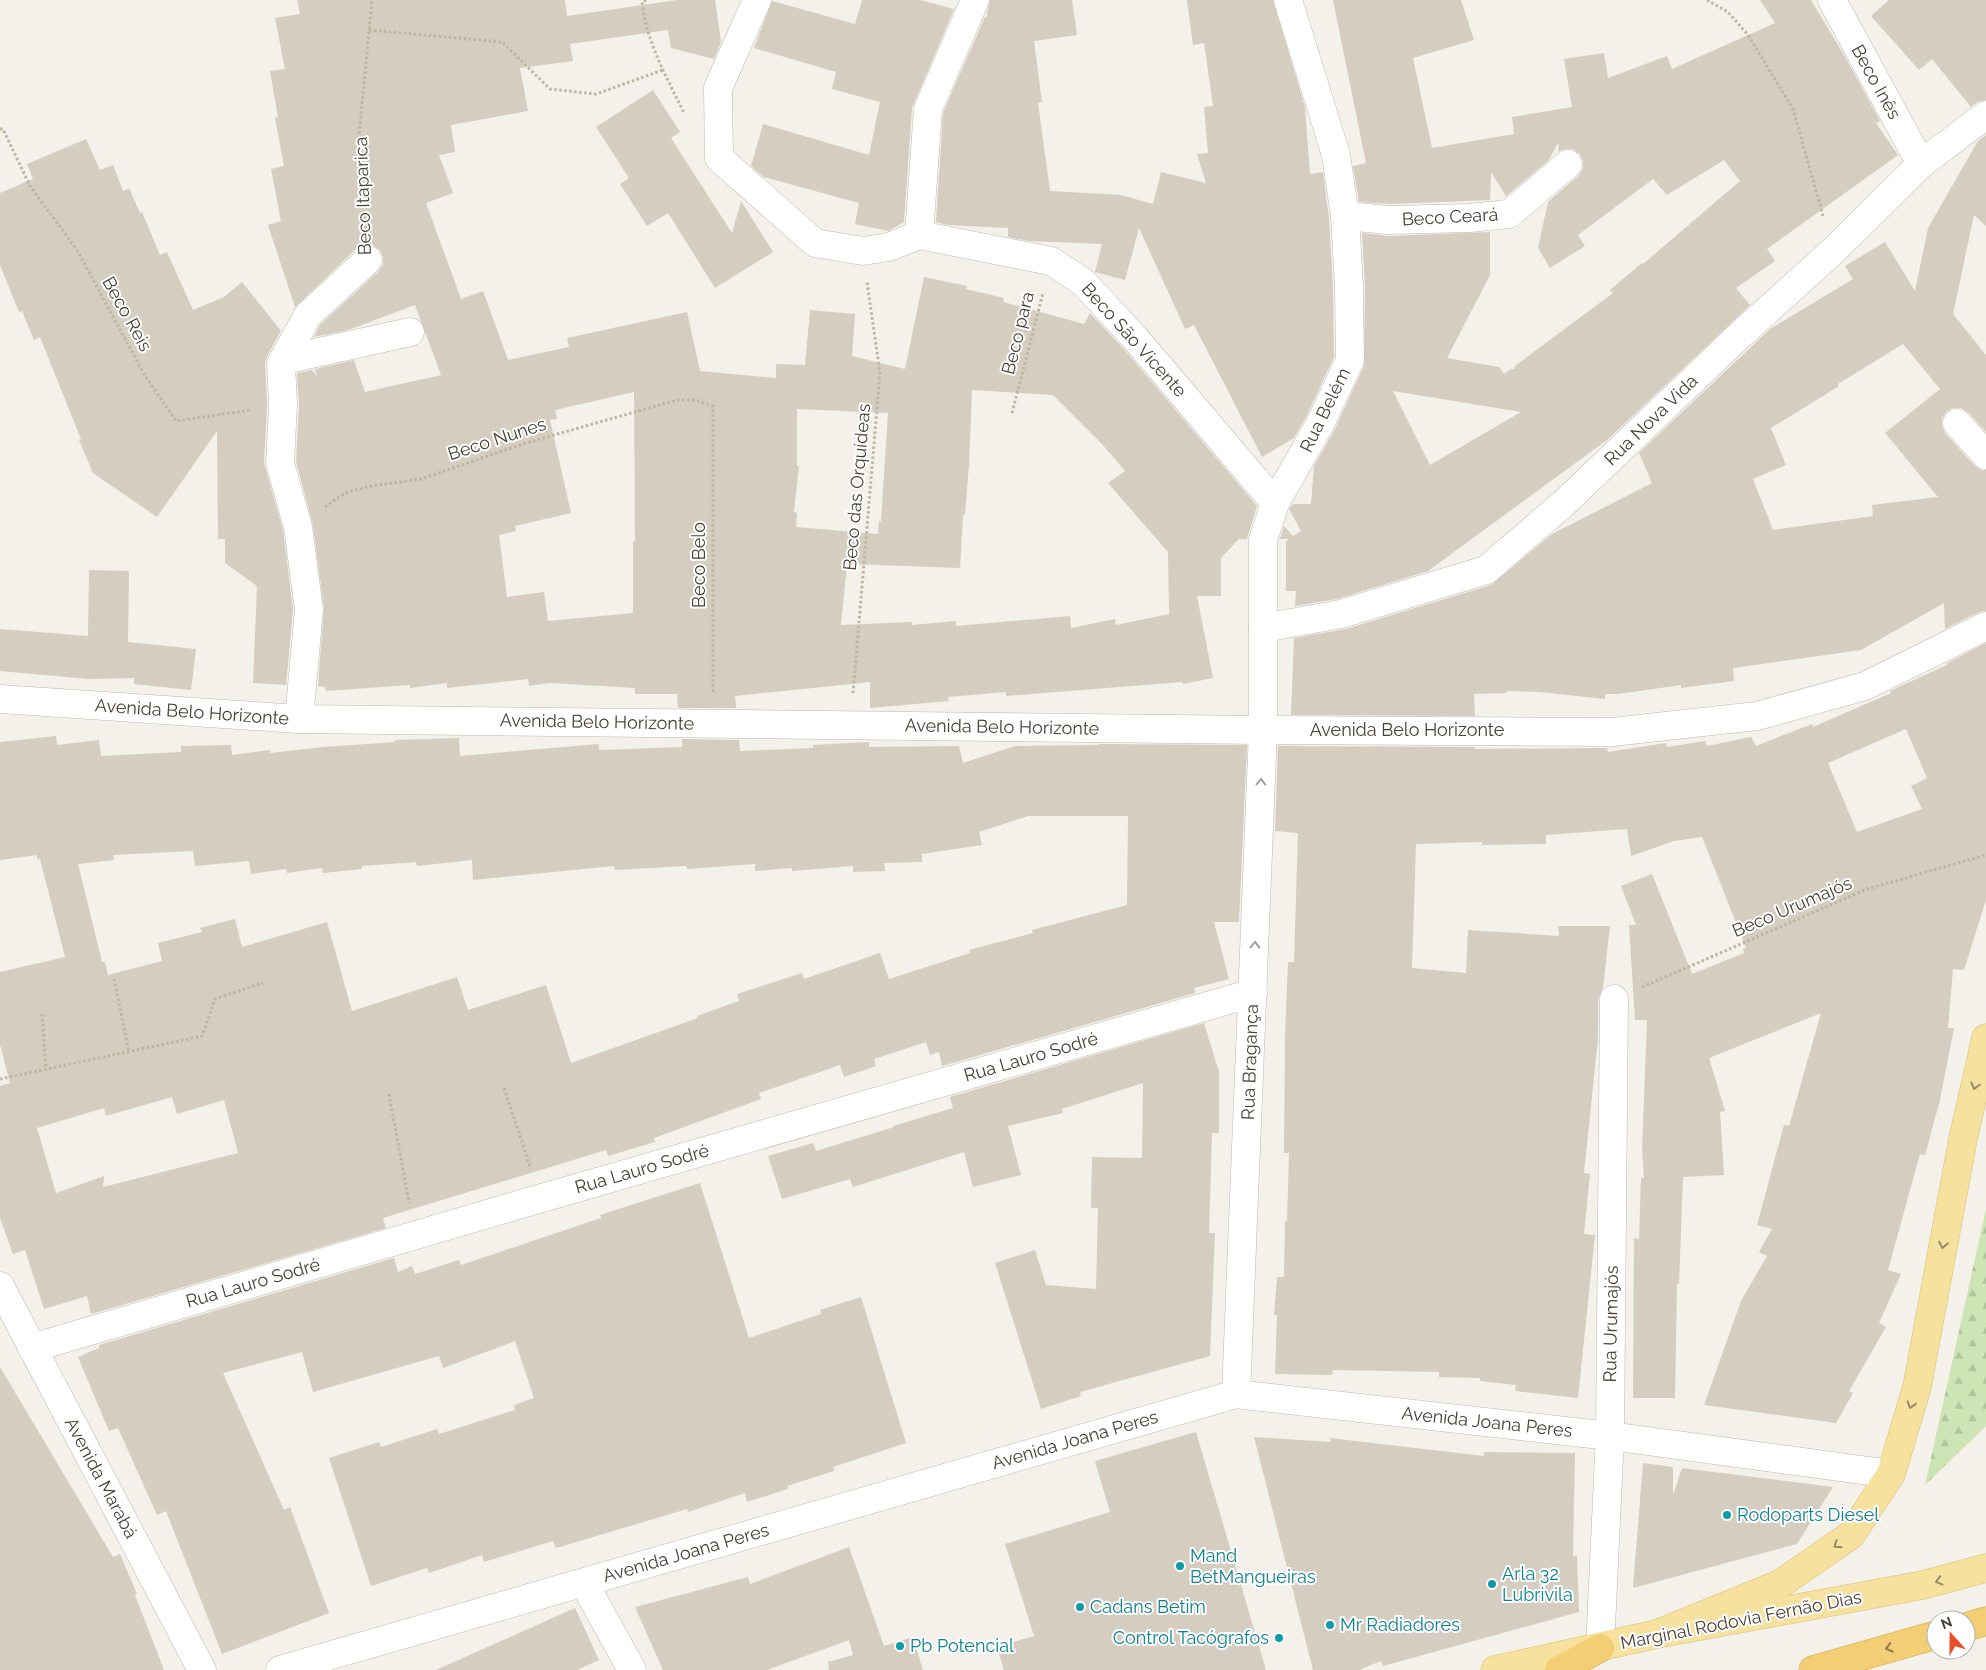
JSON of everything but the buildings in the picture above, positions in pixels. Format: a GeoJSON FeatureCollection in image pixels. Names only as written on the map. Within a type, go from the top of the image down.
{"type":"FeatureCollection","features":[{"type":"Feature","properties":{"kind":"highway"},"geometry":{"type":"LineString","coordinates":[[1812,1670],[1926,1638]]}},
{"type":"Feature","properties":{"kind":"highway"},"geometry":{"type":"LineString","coordinates":[[1559,1670],[1600,1648]]}},
{"type":"Feature","properties":{"kind":"main road"},"geometry":{"type":"LineString","coordinates":[[1658,1634],[1780,1584],[1851,1535],[1891,1474],[1917,1386],[1963,1139],[1986,1038]]}},
{"type":"Feature","properties":{"kind":"main road","name":"Marginal Rodovia Fernão Dias"},"geometry":{"type":"LineString","coordinates":[[1495,1670],[1658,1634],[1924,1585],[1986,1568]]}},
{"type":"Feature","properties":{"kind":"street"},"geometry":{"type":"LineString","coordinates":[[757,0],[718,88],[719,158],[815,243],[863,251],[889,247],[919,235],[928,109],[975,0]]}},
{"type":"Feature","properties":{"kind":"street","name":"Rua Belém"},"geometry":{"type":"LineString","coordinates":[[1263,730],[1263,540],[1276,503],[1320,424],[1350,360],[1349,287],[1345,216],[1336,155],[1288,0]]}},
{"type":"Feature","properties":{"kind":"street","name":"Beco Inês"},"geometry":{"type":"LineString","coordinates":[[1832,0],[1921,164]]}},
{"type":"Feature","properties":{"kind":"street","name":"Rua Nova Vida"},"geometry":{"type":"LineString","coordinates":[[1263,628],[1341,614],[1486,570],[1563,504],[1741,334],[1833,251],[1921,164],[1986,115]]}},
{"type":"Feature","properties":{"kind":"street","name":"Beco Ceará"},"geometry":{"type":"LineString","coordinates":[[1345,216],[1389,220],[1469,218],[1509,214],[1568,164]]}},
{"type":"Feature","properties":{"kind":"street","name":"Beco São Vicente"},"geometry":{"type":"LineString","coordinates":[[919,235],[1051,261],[1083,282],[1135,338],[1276,503]]}},
{"type":"Feature","properties":{"kind":"street","name":"Beco Itaparica"},"geometry":{"type":"LineString","coordinates":[[298,719],[309,610],[298,526],[280,463],[283,404],[280,364],[308,315],[368,260]]}},
{"type":"Feature","properties":{"kind":"street"},"geometry":{"type":"LineString","coordinates":[[283,360],[410,332]]}},
{"type":"Feature","properties":{"kind":"street"},"geometry":{"type":"LineString","coordinates":[[1957,423],[1986,455]]}},
{"type":"Feature","properties":{"kind":"street","name":"Avenida Belo Horizonte"},"geometry":{"type":"LineString","coordinates":[[0,700],[298,719],[1612,732],[1757,716],[1865,686],[1986,626]]}},
{"type":"Feature","properties":{"kind":"street","name":"Rua Bragança"},"geometry":{"type":"LineString","coordinates":[[1236,1394],[1263,730]]}},
{"type":"Feature","properties":{"kind":"street","name":"Rua Lauro Sodré"},"geometry":{"type":"LineString","coordinates":[[32,1348],[541,1198],[1253,993]]}},
{"type":"Feature","properties":{"kind":"street","name":"Rua Urumajós"},"geometry":{"type":"LineString","coordinates":[[1600,1648],[1610,1436],[1614,999]]}},
{"type":"Feature","properties":{"kind":"street","name":"Avenida Marabá"},"geometry":{"type":"LineString","coordinates":[[0,1286],[202,1670]]}},
{"type":"Feature","properties":{"kind":"street","name":"Avenida Joana Peres"},"geometry":{"type":"LineString","coordinates":[[280,1670],[1236,1394],[1610,1436],[1891,1474]]}},
{"type":"Feature","properties":{"kind":"street"},"geometry":{"type":"LineString","coordinates":[[584,1583],[632,1670]]}},
{"type":"Feature","properties":{"kind":"path","name":"Beco Itaparica"},"geometry":{"type":"LineString","coordinates":[[368,260],[364,201],[357,157],[372,0]]}},
{"type":"Feature","properties":{"kind":"path"},"geometry":{"type":"LineString","coordinates":[[646,0],[642,2],[644,21],[664,70],[688,120]]}},
{"type":"Feature","properties":{"kind":"path"},"geometry":{"type":"LineString","coordinates":[[1707,0],[1728,12],[1748,35],[1793,109],[1833,251]]}},
{"type":"Feature","properties":{"kind":"path"},"geometry":{"type":"LineString","coordinates":[[369,30],[502,42],[550,89],[596,94],[664,70]]}},
{"type":"Feature","properties":{"kind":"path","name":"Beco Reis"},"geometry":{"type":"LineString","coordinates":[[0,129],[3,129],[30,186],[77,250],[144,374],[176,421],[283,404]]}},
{"type":"Feature","properties":{"kind":"path","name":"Beco das Orquídeas"},"geometry":{"type":"LineString","coordinates":[[850,725],[880,374],[863,251]]}},
{"type":"Feature","properties":{"kind":"path","name":"Beco para"},"geometry":{"type":"LineString","coordinates":[[1012,413],[1051,261]]}},
{"type":"Feature","properties":{"kind":"path","name":"Beco Nunes"},"geometry":{"type":"LineString","coordinates":[[298,526],[345,493],[371,486],[421,479],[526,443],[677,400],[696,400],[713,406]]}},
{"type":"Feature","properties":{"kind":"path","name":"Beco Belo"},"geometry":{"type":"LineString","coordinates":[[713,406],[714,724]]}},
{"type":"Feature","properties":{"kind":"path","name":"Beco Urumajós"},"geometry":{"type":"LineString","coordinates":[[1614,999],[1867,889],[1986,856]]}},
{"type":"Feature","properties":{"kind":"path"},"geometry":{"type":"LineString","coordinates":[[114,979],[129,1052]]}},
{"type":"Feature","properties":{"kind":"path"},"geometry":{"type":"LineString","coordinates":[[0,1079],[202,1036],[215,999],[263,983]]}},
{"type":"Feature","properties":{"kind":"path"},"geometry":{"type":"LineString","coordinates":[[42,1014],[46,1068]]}},
{"type":"Feature","properties":{"kind":"path"},"geometry":{"type":"LineString","coordinates":[[504,1088],[541,1198]]}},
{"type":"Feature","properties":{"kind":"path"},"geometry":{"type":"LineString","coordinates":[[389,1094],[415,1235]]}},
{"type":"Feature","properties":{"kind":"green space"},"geometry":{"type":"Polygon","coordinates":[[[1986,1209],[1986,1426],[1925,1485],[1986,1209]]]}},
{"type":"Feature","properties":{"kind":"place","name":"Rodoparts Diesel"},"geometry":{"type":"Point","coordinates":[1727,1515]}},
{"type":"Feature","properties":{"kind":"place","name":"Mand BetMangueiras"},"geometry":{"type":"Point","coordinates":[1180,1566]}},
{"type":"Feature","properties":{"kind":"place","name":"Arla 32 Lubrivila"},"geometry":{"type":"Point","coordinates":[1492,1584]}},
{"type":"Feature","properties":{"kind":"place","name":"Cadans Betim"},"geometry":{"type":"Point","coordinates":[1080,1607]}},
{"type":"Feature","properties":{"kind":"place","name":"Mr Radiadores"},"geometry":{"type":"Point","coordinates":[1330,1625]}},
{"type":"Feature","properties":{"kind":"place","name":"Control Tacógrafos"},"geometry":{"type":"Point","coordinates":[1279,1638]}},
{"type":"Feature","properties":{"kind":"place","name":"Pb Potencial"},"geometry":{"type":"Point","coordinates":[900,1646]}}]}
